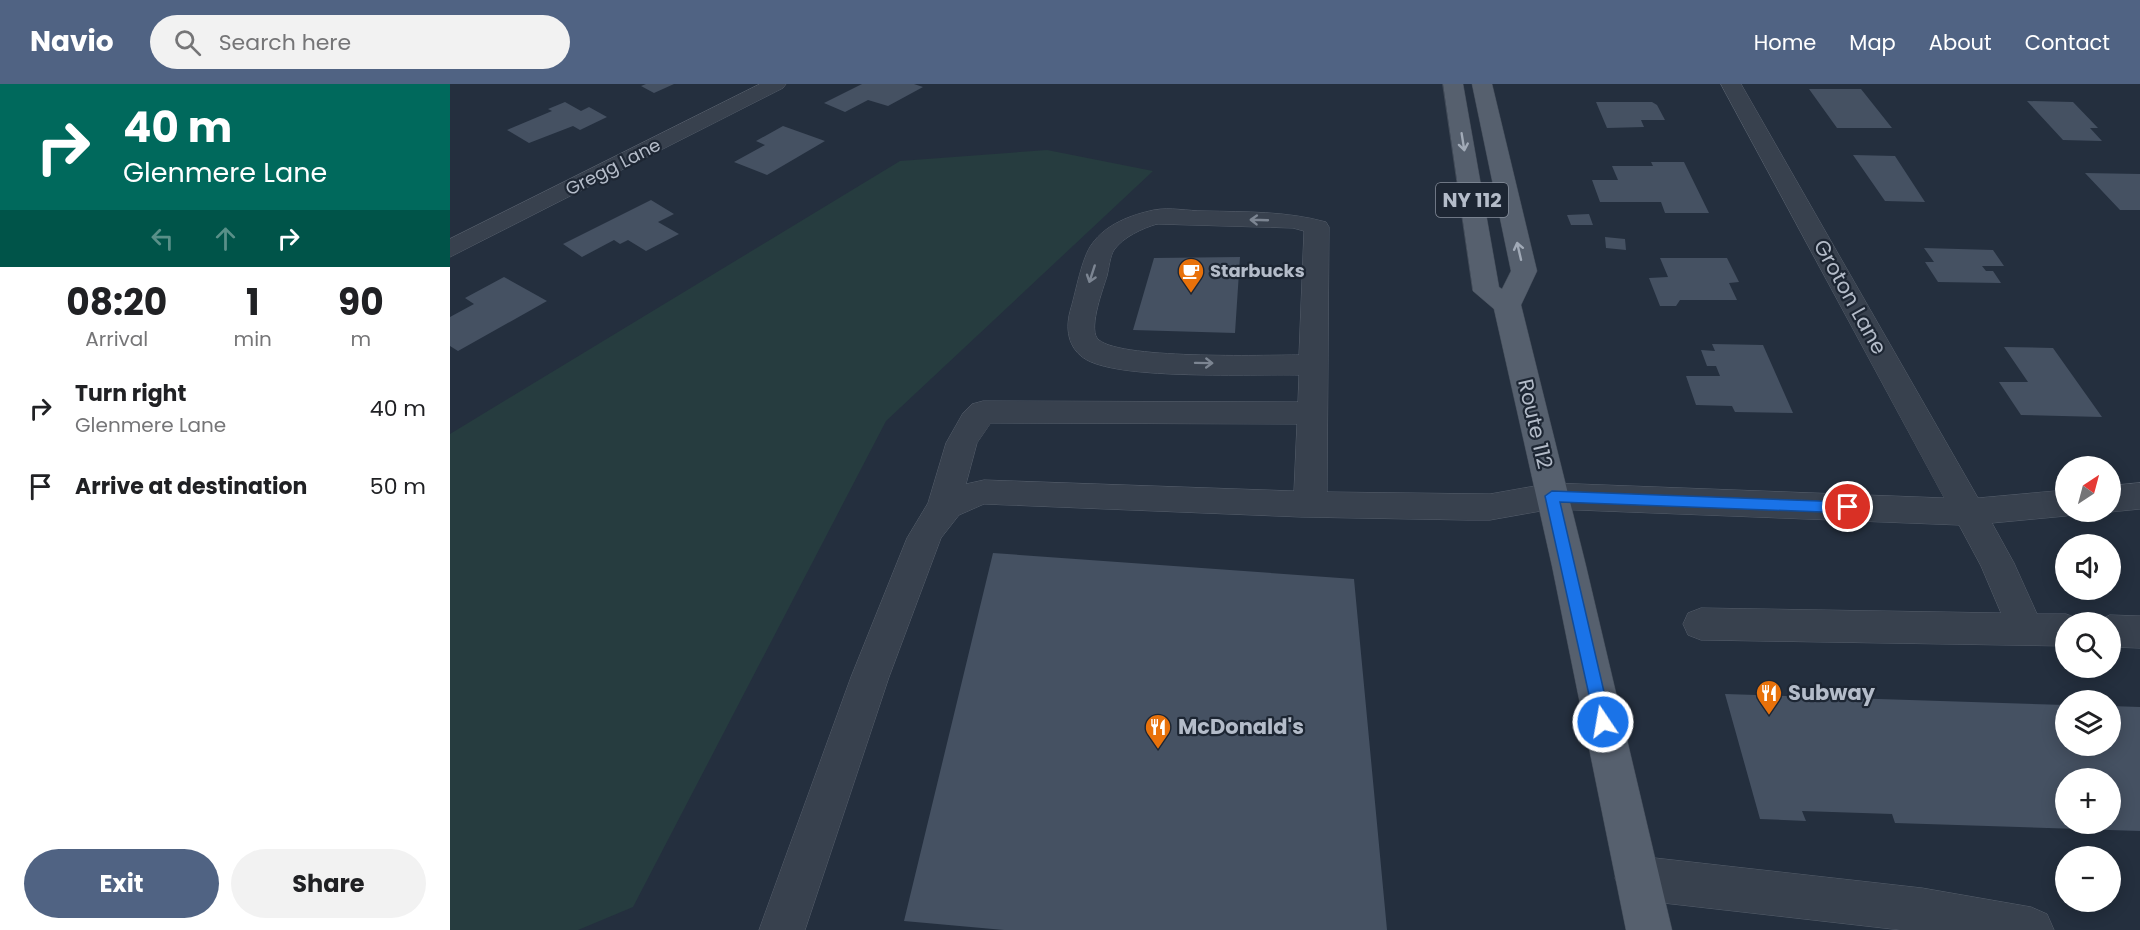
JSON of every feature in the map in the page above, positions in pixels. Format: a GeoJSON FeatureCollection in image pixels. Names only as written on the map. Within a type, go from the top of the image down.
{"type":"FeatureCollection","features":[{"type":"Feature","properties":{"kind":"main road","name":"NY 112"},"geometry":{"type":"LineString","coordinates":[[1453,84],[1486,291],[1507,305],[1524,271],[1482,84]]}},
{"type":"Feature","properties":{"kind":"main road","name":"Route 112"},"geometry":{"type":"LineString","coordinates":[[1507,305],[1649,930]]}},
{"type":"Feature","properties":{"kind":"street","name":"Gregg Lane"},"geometry":{"type":"LineString","coordinates":[[450,249],[776,84]]}},
{"type":"Feature","properties":{"kind":"street","name":"Groton Lane"},"geometry":{"type":"LineString","coordinates":[[1731,84],[1966,512],[1997,563],[2026,630]]}},
{"type":"Feature","properties":{"kind":"street"},"geometry":{"type":"LineString","coordinates":[[1310,504],[1317,226],[1294,221],[1180,218],[1141,221],[1125,228],[1102,247],[1081,320],[1081,335],[1088,346],[1110,357],[1162,363],[1313,365]]}},
{"type":"Feature","properties":{"kind":"street"},"geometry":{"type":"LineString","coordinates":[[782,930],[870,677],[927,530],[944,506],[963,439],[973,420],[983,412],[1312,413]]}},
{"type":"Feature","properties":{"kind":"street"},"geometry":{"type":"LineString","coordinates":[[944,506],[963,496],[984,492],[1310,504],[1490,507],[1552,496],[1966,512],[2055,504]]}},
{"type":"Feature","properties":{"kind":"street"},"geometry":{"type":"LineString","coordinates":[[2121,498],[2140,496]]}},
{"type":"Feature","properties":{"kind":"street"},"geometry":{"type":"LineString","coordinates":[[1701,624],[2055,630]]}},
{"type":"Feature","properties":{"kind":"street"},"geometry":{"type":"LineString","coordinates":[[2121,631],[2140,632]]}},
{"type":"Feature","properties":{"kind":"street"},"geometry":{"type":"LineString","coordinates":[[1637,878],[1924,920],[2031,930]]}},
{"type":"Feature","properties":{"kind":"green space"},"geometry":{"type":"Polygon","coordinates":[[[1047,150],[1153,171],[886,421],[633,907],[578,930],[450,930],[450,434],[900,161],[1047,150]]]}},
{"type":"Feature","properties":{"kind":"building"},"geometry":{"type":"Polygon","coordinates":[[[674,84],[654,93],[641,86],[674,84]]]}},
{"type":"Feature","properties":{"kind":"building"},"geometry":{"type":"Polygon","coordinates":[[[862,84],[914,84],[923,87],[888,106],[868,100],[845,112],[824,103],[862,84]]]}},
{"type":"Feature","properties":{"kind":"building"},"geometry":{"type":"Polygon","coordinates":[[[1809,89],[1861,89],[1892,128],[1837,128],[1809,89]]]}},
{"type":"Feature","properties":{"kind":"building"},"geometry":{"type":"Polygon","coordinates":[[[2027,101],[2073,102],[2098,128],[2090,128],[2102,141],[2063,140],[2027,101]]]}},
{"type":"Feature","properties":{"kind":"building"},"geometry":{"type":"Polygon","coordinates":[[[565,102],[581,111],[589,107],[607,117],[580,130],[573,126],[529,143],[507,130],[552,111],[548,109],[565,102]]]}},
{"type":"Feature","properties":{"kind":"building"},"geometry":{"type":"Polygon","coordinates":[[[1596,102],[1652,102],[1657,105],[1665,120],[1641,120],[1644,127],[1607,128],[1596,102]]]}},
{"type":"Feature","properties":{"kind":"building"},"geometry":{"type":"Polygon","coordinates":[[[783,126],[825,141],[767,175],[734,162],[765,145],[756,141],[783,126]]]}},
{"type":"Feature","properties":{"kind":"building"},"geometry":{"type":"Polygon","coordinates":[[[1853,155],[1895,156],[1925,202],[1885,201],[1853,155]]]}},
{"type":"Feature","properties":{"kind":"building"},"geometry":{"type":"Polygon","coordinates":[[[1651,162],[1684,162],[1709,213],[1665,213],[1661,202],[1600,202],[1592,180],[1618,180],[1612,166],[1653,166],[1651,162]]]}},
{"type":"Feature","properties":{"kind":"building"},"geometry":{"type":"Polygon","coordinates":[[[2085,173],[2140,174],[2140,210],[2120,210],[2085,173]]]}},
{"type":"Feature","properties":{"kind":"building"},"geometry":{"type":"Polygon","coordinates":[[[651,200],[674,214],[658,222],[679,234],[646,251],[628,240],[620,244],[614,240],[582,257],[563,244],[651,200]]]}},
{"type":"Feature","properties":{"kind":"building"},"geometry":{"type":"Polygon","coordinates":[[[1589,214],[1593,225],[1571,225],[1567,215],[1589,214]]]}},
{"type":"Feature","properties":{"kind":"building"},"geometry":{"type":"Polygon","coordinates":[[[1605,237],[1625,239],[1626,250],[1606,248],[1605,237]]]}},
{"type":"Feature","properties":{"kind":"building"},"geometry":{"type":"Polygon","coordinates":[[[1924,248],[1993,250],[2004,266],[1982,266],[1986,271],[1993,271],[2001,283],[1938,282],[1925,262],[1934,262],[1924,248]]]}},
{"type":"Feature","properties":{"kind":"building","name":"Starbucks"},"geometry":{"type":"Polygon","coordinates":[[[1240,257],[1235,333],[1133,330],[1154,258],[1240,257]]]}},
{"type":"Feature","properties":{"kind":"building"},"geometry":{"type":"Polygon","coordinates":[[[1660,258],[1727,258],[1739,282],[1729,283],[1737,300],[1680,300],[1676,306],[1660,306],[1649,278],[1668,277],[1660,258]]]}},
{"type":"Feature","properties":{"kind":"building"},"geometry":{"type":"Polygon","coordinates":[[[504,277],[547,301],[458,351],[450,346],[450,317],[474,304],[465,298],[504,277]]]}},
{"type":"Feature","properties":{"kind":"building"},"geometry":{"type":"Polygon","coordinates":[[[1712,344],[1763,345],[1793,413],[1735,412],[1732,406],[1696,405],[1686,376],[1720,376],[1716,366],[1707,366],[1701,350],[1715,351],[1712,344]]]}},
{"type":"Feature","properties":{"kind":"building"},"geometry":{"type":"Polygon","coordinates":[[[2004,347],[2053,348],[2102,417],[2021,415],[1999,382],[2028,382],[2004,347]]]}},
{"type":"Feature","properties":{"kind":"building","name":"McDonald's"},"geometry":{"type":"Polygon","coordinates":[[[993,553],[1354,579],[1387,930],[1004,930],[904,921],[993,553]]]}},
{"type":"Feature","properties":{"kind":"building"},"geometry":{"type":"Polygon","coordinates":[[[1725,694],[2055,705],[2055,756],[2121,756],[2121,706],[2140,707],[2140,831],[2121,830],[2121,768],[2055,768],[2055,828],[1895,823],[1892,814],[1802,811],[1806,821],[1760,819],[1725,694]]]}},
{"type":"Feature","properties":{"kind":"place","name":"Starbucks"},"geometry":{"type":"Point","coordinates":[1191,294]}},
{"type":"Feature","properties":{"kind":"place","name":"Subway"},"geometry":{"type":"Point","coordinates":[1769,716]}},
{"type":"Feature","properties":{"kind":"place","name":"McDonald's"},"geometry":{"type":"Point","coordinates":[1158,750]}},
{"type":"Feature","properties":{"kind":"route"},"geometry":{"type":"LineString","coordinates":[[1603,722],[1552,496],[1848,507]]}}]}
